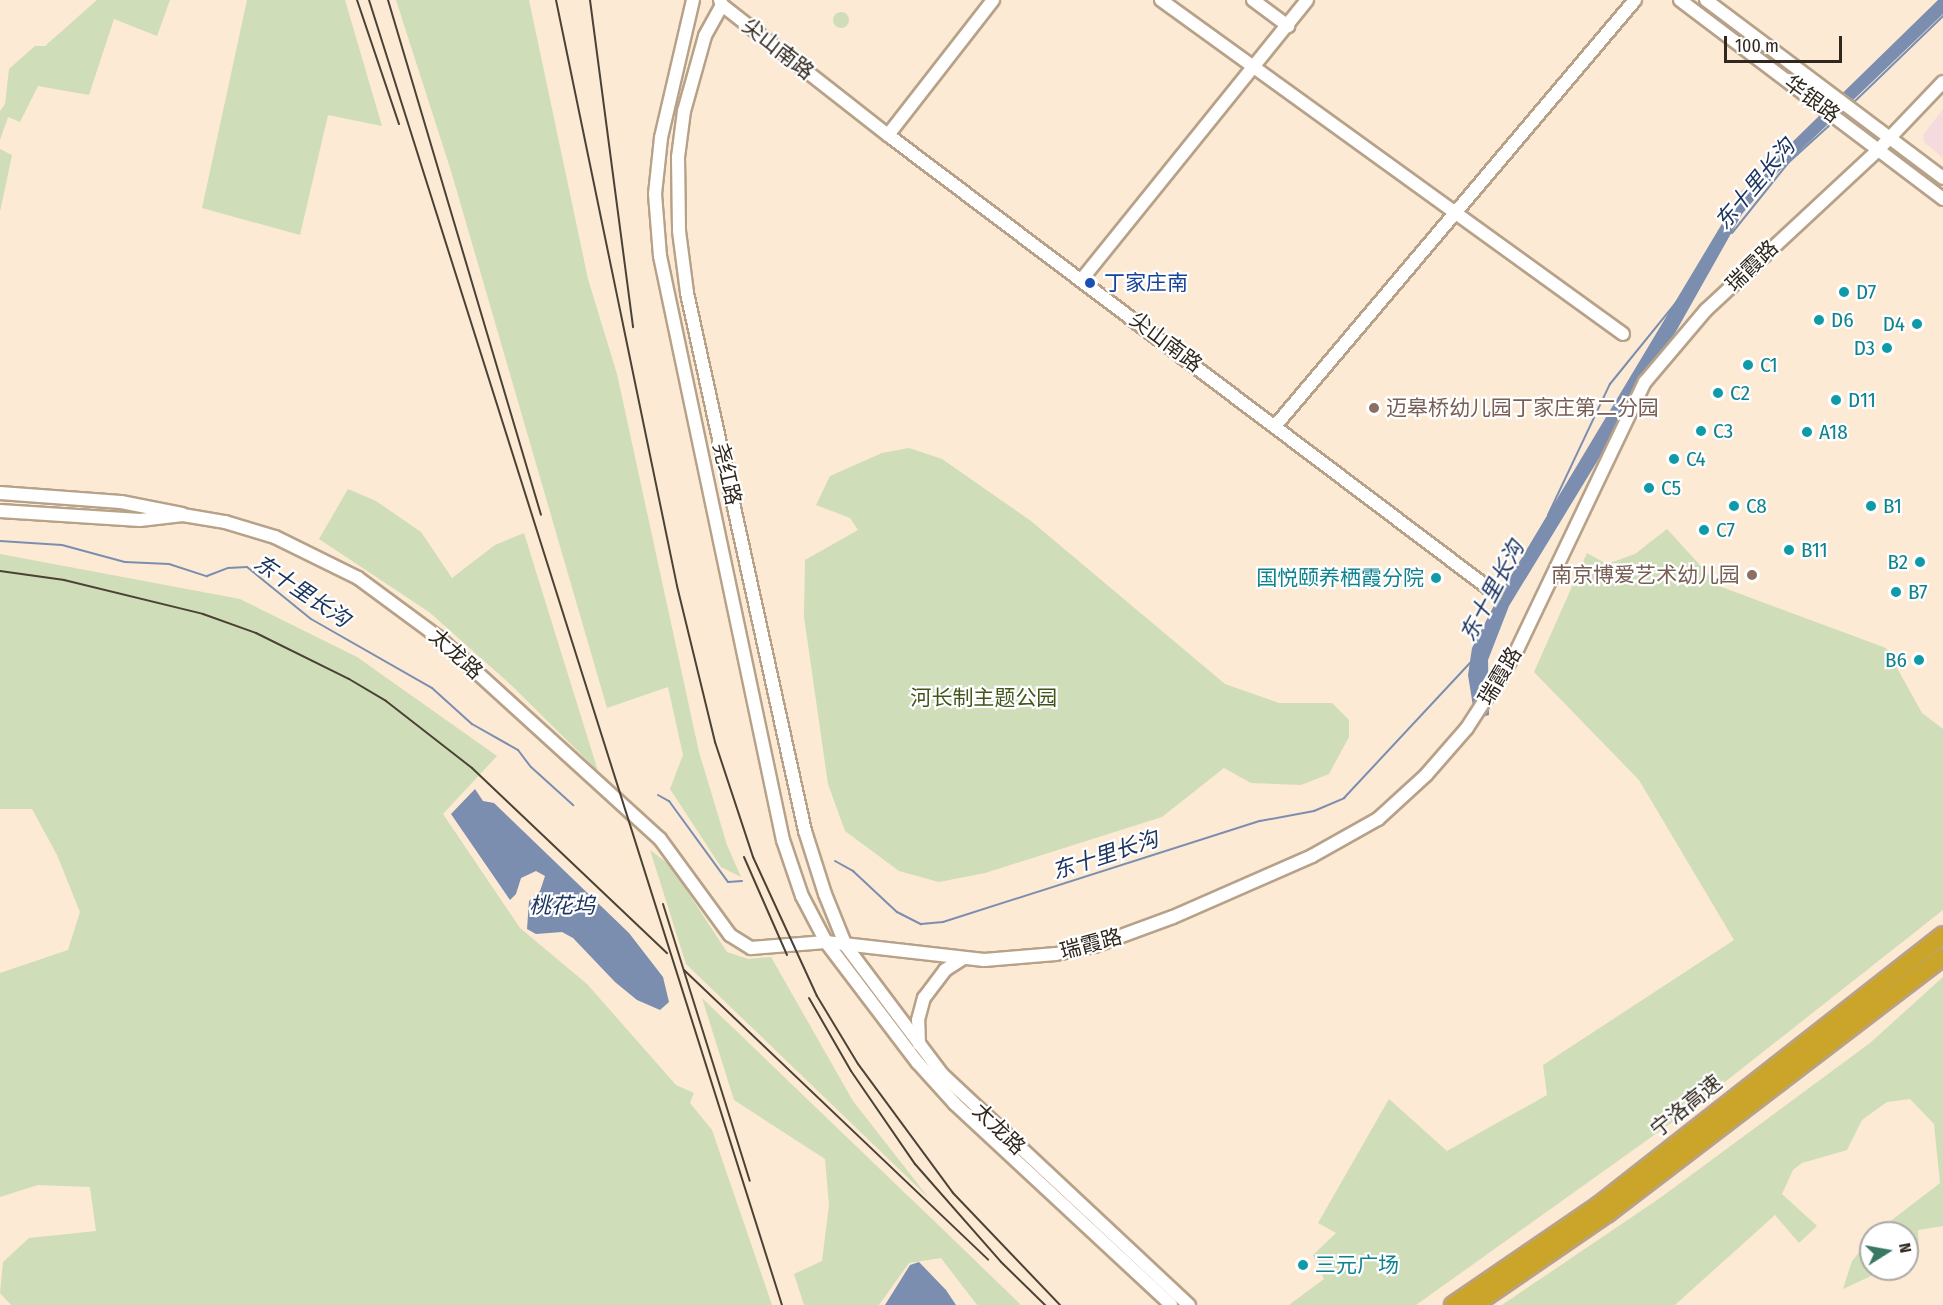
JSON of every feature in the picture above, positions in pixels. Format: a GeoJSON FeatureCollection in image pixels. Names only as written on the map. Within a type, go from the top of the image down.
{"type":"FeatureCollection","features":[{"type":"Feature","properties":{"kind":"highway"},"geometry":{"type":"LineString","coordinates":[[1830,1020],[1943,924]]}},
{"type":"Feature","properties":{"kind":"highway","name":"宁洛高速"},"geometry":{"type":"LineString","coordinates":[[1453,1305],[1599,1205],[1830,1020],[1943,935]]}},
{"type":"Feature","properties":{"kind":"highway","name":"宁洛高速"},"geometry":{"type":"LineString","coordinates":[[1474,1305],[1608,1213],[1907,984],[1943,959]]}},
{"type":"Feature","properties":{"kind":"street","name":"尧红路"},"geometry":{"type":"LineString","coordinates":[[693,0],[661,138],[655,194],[660,256],[783,840],[802,896],[826,942]]}},
{"type":"Feature","properties":{"kind":"street"},"geometry":{"type":"LineString","coordinates":[[888,135],[993,0]]}},
{"type":"Feature","properties":{"kind":"street"},"geometry":{"type":"LineString","coordinates":[[1161,0],[1254,69],[1458,212],[1623,334]]}},
{"type":"Feature","properties":{"kind":"street"},"geometry":{"type":"LineString","coordinates":[[1253,0],[1288,26]]}},
{"type":"Feature","properties":{"kind":"street"},"geometry":{"type":"LineString","coordinates":[[1082,279],[1254,69],[1306,0]]}},
{"type":"Feature","properties":{"kind":"street"},"geometry":{"type":"LineString","coordinates":[[1276,425],[1635,0]]}},
{"type":"Feature","properties":{"kind":"street","name":"华银路"},"geometry":{"type":"LineString","coordinates":[[1680,0],[1943,199]]}},
{"type":"Feature","properties":{"kind":"street","name":"华银路"},"geometry":{"type":"LineString","coordinates":[[1706,0],[1943,178]]}},
{"type":"Feature","properties":{"kind":"street","name":"尧红路"},"geometry":{"type":"LineString","coordinates":[[721,2],[705,36],[684,111],[678,157],[679,231],[687,293],[805,831],[846,946]]}},
{"type":"Feature","properties":{"kind":"street","name":"尖山南路"},"geometry":{"type":"LineString","coordinates":[[721,2],[888,135],[1276,425],[1495,594]]}},
{"type":"Feature","properties":{"kind":"street","name":"瑞霞路"},"geometry":{"type":"LineString","coordinates":[[846,946],[962,959],[1056,954],[1115,939],[1255,883],[1378,819],[1447,753],[1498,682],[1532,621],[1645,382],[1706,310],[1878,150],[1943,82]]}},
{"type":"Feature","properties":{"kind":"street"},"geometry":{"type":"LineString","coordinates":[[0,493],[121,502],[183,515]]}},
{"type":"Feature","properties":{"kind":"street","name":"太龙路"},"geometry":{"type":"LineString","coordinates":[[0,511],[120,519],[183,515],[225,522],[285,541],[358,578],[405,610],[660,839],[740,944],[751,948],[826,942],[846,946],[943,1075],[997,1129],[1190,1305]]}},
{"type":"Feature","properties":{"kind":"street","name":"太龙路"},"geometry":{"type":"LineString","coordinates":[[826,942],[918,1062],[955,1104],[1171,1305]]}},
{"type":"Feature","properties":{"kind":"street"},"geometry":{"type":"LineString","coordinates":[[919,1044],[918,1020],[924,998],[945,970],[962,959]]}},
{"type":"Feature","properties":{"kind":"shaded area"},"geometry":{"type":"Polygon","coordinates":[[[1943,109],[1943,158],[1924,142],[1923,135],[1943,109]]]}},
{"type":"Feature","properties":{"kind":"green space"},"geometry":{"type":"Polygon","coordinates":[[[97,0],[170,0],[157,36],[114,19],[89,95],[38,86],[20,122],[8,117],[0,140],[0,111],[5,104],[9,69],[35,46],[45,46],[97,0]]]}},
{"type":"Feature","properties":{"kind":"green space"},"geometry":{"type":"Polygon","coordinates":[[[247,0],[345,0],[382,126],[328,115],[300,235],[202,208],[247,0]]]}},
{"type":"Feature","properties":{"kind":"green space"},"geometry":{"type":"Polygon","coordinates":[[[396,0],[529,0],[588,279],[617,374],[699,752],[727,845],[741,877],[721,867],[670,789],[683,755],[668,687],[607,708],[451,171],[396,0]]]}},
{"type":"Feature","properties":{"kind":"green space"},"geometry":{"type":"Polygon","coordinates":[[[841,12],[849,20],[841,28],[833,20],[841,12]]]}},
{"type":"Feature","properties":{"kind":"green space"},"geometry":{"type":"Polygon","coordinates":[[[0,149],[12,155],[0,212],[0,149]]]}},
{"type":"Feature","properties":{"kind":"green space","name":"河长制主题公园"},"geometry":{"type":"Polygon","coordinates":[[[909,448],[942,459],[1031,521],[1225,684],[1279,703],[1332,703],[1349,720],[1349,737],[1329,774],[1301,785],[1251,783],[1224,768],[1162,817],[985,873],[939,882],[899,871],[845,831],[828,784],[804,617],[805,560],[858,530],[850,518],[816,505],[830,476],[882,453],[909,448]]]}},
{"type":"Feature","properties":{"kind":"green space"},"geometry":{"type":"Polygon","coordinates":[[[348,489],[376,501],[421,532],[452,578],[495,545],[524,533],[598,771],[511,685],[429,612],[319,539],[348,489]]]}},
{"type":"Feature","properties":{"kind":"green space"},"geometry":{"type":"Polygon","coordinates":[[[1667,529],[1719,586],[1886,648],[1922,713],[1943,729],[1943,910],[1692,1108],[1416,1305],[1289,1305],[1324,1279],[1313,1255],[1336,1233],[1318,1223],[1389,1099],[1447,1151],[1547,1095],[1543,1065],[1734,940],[1639,780],[1534,672],[1587,553],[1607,564],[1635,554],[1667,529]]]}},
{"type":"Feature","properties":{"kind":"green space"},"geometry":{"type":"Polygon","coordinates":[[[0,554],[240,599],[357,657],[497,756],[443,814],[520,928],[587,984],[676,1085],[694,1093],[690,1103],[712,1130],[772,1305],[11,1305],[0,1293],[3,1262],[29,1238],[96,1231],[90,1187],[38,1185],[0,1197],[0,973],[68,950],[80,912],[57,855],[32,809],[0,809],[0,554]]]}},
{"type":"Feature","properties":{"kind":"green space"},"geometry":{"type":"Polygon","coordinates":[[[650,850],[670,865],[727,952],[748,959],[771,957],[853,1101],[928,1197],[686,964],[650,850]]]}},
{"type":"Feature","properties":{"kind":"green space"},"geometry":{"type":"Polygon","coordinates":[[[1943,977],[1943,1226],[1919,1230],[1919,1221],[1891,1221],[1940,1183],[1934,1124],[1910,1099],[1887,1102],[1862,1120],[1847,1150],[1802,1163],[1793,1170],[1782,1194],[1817,1226],[1799,1243],[1775,1215],[1675,1305],[1502,1305],[1660,1198],[1870,1043],[1943,977]]]}},
{"type":"Feature","properties":{"kind":"green space"},"geometry":{"type":"Polygon","coordinates":[[[702,998],[1021,1305],[977,1305],[941,1258],[909,1263],[879,1305],[804,1305],[794,1274],[822,1261],[829,1205],[825,1159],[734,1100],[702,998]]]}},
{"type":"Feature","properties":{"kind":"green space"},"geometry":{"type":"Polygon","coordinates":[[[1859,1253],[1860,1281],[1843,1289],[1852,1261],[1859,1253]]]}},
{"type":"Feature","properties":{"kind":"water"},"geometry":{"type":"Polygon","coordinates":[[[1938,0],[1943,0],[1943,14],[1778,172],[1742,214],[1670,342],[1509,606],[1488,660],[1489,715],[1475,719],[1468,675],[1472,648],[1500,594],[1741,192],[1938,0]]]}},
{"type":"Feature","properties":{"kind":"water","name":"桃花坞"},"geometry":{"type":"Polygon","coordinates":[[[475,789],[483,801],[494,803],[629,933],[663,977],[669,1002],[660,1010],[637,1000],[615,982],[573,938],[562,932],[536,934],[527,929],[529,901],[540,891],[545,876],[536,871],[521,878],[516,894],[510,900],[451,814],[475,789]]]}},
{"type":"Feature","properties":{"kind":"water"},"geometry":{"type":"Polygon","coordinates":[[[919,1262],[946,1290],[956,1305],[885,1305],[910,1265],[919,1262]]]}},
{"type":"Feature","properties":{"kind":"waterway","name":"东十里长沟"},"geometry":{"type":"LineString","coordinates":[[1852,104],[1943,16]]}},
{"type":"Feature","properties":{"kind":"waterway","name":"东十里长沟"},"geometry":{"type":"LineString","coordinates":[[1732,233],[1788,163],[1833,122]]}},
{"type":"Feature","properties":{"kind":"waterway","name":"东十里长沟"},"geometry":{"type":"LineString","coordinates":[[1548,515],[1610,384],[1678,300]]}},
{"type":"Feature","properties":{"kind":"waterway","name":"东十里长沟"},"geometry":{"type":"LineString","coordinates":[[0,541],[62,545],[125,562],[169,564],[207,576],[228,568],[247,567],[311,619],[432,688],[472,724],[518,750],[531,767],[573,805]]}},
{"type":"Feature","properties":{"kind":"waterway","name":"东十里长沟"},"geometry":{"type":"LineString","coordinates":[[835,861],[853,871],[897,912],[921,924],[943,922],[1260,821],[1314,811],[1344,798],[1470,663]]}},
{"type":"Feature","properties":{"kind":"waterway","name":"东十里长沟"},"geometry":{"type":"LineString","coordinates":[[658,795],[669,801],[728,882],[742,881]]}},
{"type":"Feature","properties":{"kind":"railway"},"geometry":{"type":"LineString","coordinates":[[357,0],[399,124]]}},
{"type":"Feature","properties":{"kind":"railway"},"geometry":{"type":"LineString","coordinates":[[369,0],[782,1305]]}},
{"type":"Feature","properties":{"kind":"railway"},"geometry":{"type":"LineString","coordinates":[[388,0],[541,515]]}},
{"type":"Feature","properties":{"kind":"railway"},"geometry":{"type":"LineString","coordinates":[[556,0],[677,586],[715,742],[753,857],[817,996],[858,1064],[953,1193],[1060,1305]]}},
{"type":"Feature","properties":{"kind":"railway"},"geometry":{"type":"LineString","coordinates":[[590,0],[633,327]]}},
{"type":"Feature","properties":{"kind":"railway"},"geometry":{"type":"LineString","coordinates":[[0,571],[64,580],[203,614],[256,633],[349,679],[386,701],[472,768],[667,953]]}},
{"type":"Feature","properties":{"kind":"railway"},"geometry":{"type":"LineString","coordinates":[[744,857],[787,955]]}},
{"type":"Feature","properties":{"kind":"railway"},"geometry":{"type":"LineString","coordinates":[[663,904],[750,1181]]}},
{"type":"Feature","properties":{"kind":"railway"},"geometry":{"type":"LineString","coordinates":[[684,970],[988,1260]]}},
{"type":"Feature","properties":{"kind":"railway"},"geometry":{"type":"LineString","coordinates":[[809,998],[851,1071],[915,1164],[1001,1262],[1045,1305]]}},
{"type":"Feature","properties":{"kind":"place","name":"丁家庄南"},"geometry":{"type":"Point","coordinates":[1090,283]}},
{"type":"Feature","properties":{"kind":"place","name":"D7"},"geometry":{"type":"Point","coordinates":[1844,292]}},
{"type":"Feature","properties":{"kind":"place","name":"D6"},"geometry":{"type":"Point","coordinates":[1819,320]}},
{"type":"Feature","properties":{"kind":"place","name":"D4"},"geometry":{"type":"Point","coordinates":[1917,324]}},
{"type":"Feature","properties":{"kind":"place","name":"D3"},"geometry":{"type":"Point","coordinates":[1887,348]}},
{"type":"Feature","properties":{"kind":"place","name":"C1"},"geometry":{"type":"Point","coordinates":[1748,365]}},
{"type":"Feature","properties":{"kind":"place","name":"C2"},"geometry":{"type":"Point","coordinates":[1718,393]}},
{"type":"Feature","properties":{"kind":"place","name":"D11"},"geometry":{"type":"Point","coordinates":[1836,400]}},
{"type":"Feature","properties":{"kind":"place","name":"迈皋桥幼儿园丁家庄第二分园"},"geometry":{"type":"Point","coordinates":[1374,408]}},
{"type":"Feature","properties":{"kind":"place","name":"C3"},"geometry":{"type":"Point","coordinates":[1701,431]}},
{"type":"Feature","properties":{"kind":"place","name":"A18"},"geometry":{"type":"Point","coordinates":[1807,432]}},
{"type":"Feature","properties":{"kind":"place","name":"C4"},"geometry":{"type":"Point","coordinates":[1674,459]}},
{"type":"Feature","properties":{"kind":"place","name":"C5"},"geometry":{"type":"Point","coordinates":[1649,488]}},
{"type":"Feature","properties":{"kind":"place","name":"C8"},"geometry":{"type":"Point","coordinates":[1734,506]}},
{"type":"Feature","properties":{"kind":"place","name":"B1"},"geometry":{"type":"Point","coordinates":[1871,506]}},
{"type":"Feature","properties":{"kind":"place","name":"C7"},"geometry":{"type":"Point","coordinates":[1704,530]}},
{"type":"Feature","properties":{"kind":"place","name":"B11"},"geometry":{"type":"Point","coordinates":[1789,550]}},
{"type":"Feature","properties":{"kind":"place","name":"B2"},"geometry":{"type":"Point","coordinates":[1920,562]}},
{"type":"Feature","properties":{"kind":"place","name":"南京博爱艺术幼儿园"},"geometry":{"type":"Point","coordinates":[1752,575]}},
{"type":"Feature","properties":{"kind":"place","name":"国悦颐养栖霞分院"},"geometry":{"type":"Point","coordinates":[1436,578]}},
{"type":"Feature","properties":{"kind":"place","name":"B7"},"geometry":{"type":"Point","coordinates":[1896,592]}},
{"type":"Feature","properties":{"kind":"place","name":"B6"},"geometry":{"type":"Point","coordinates":[1919,660]}},
{"type":"Feature","properties":{"kind":"place","name":"三元广场"},"geometry":{"type":"Point","coordinates":[1303,1265]}}]}
